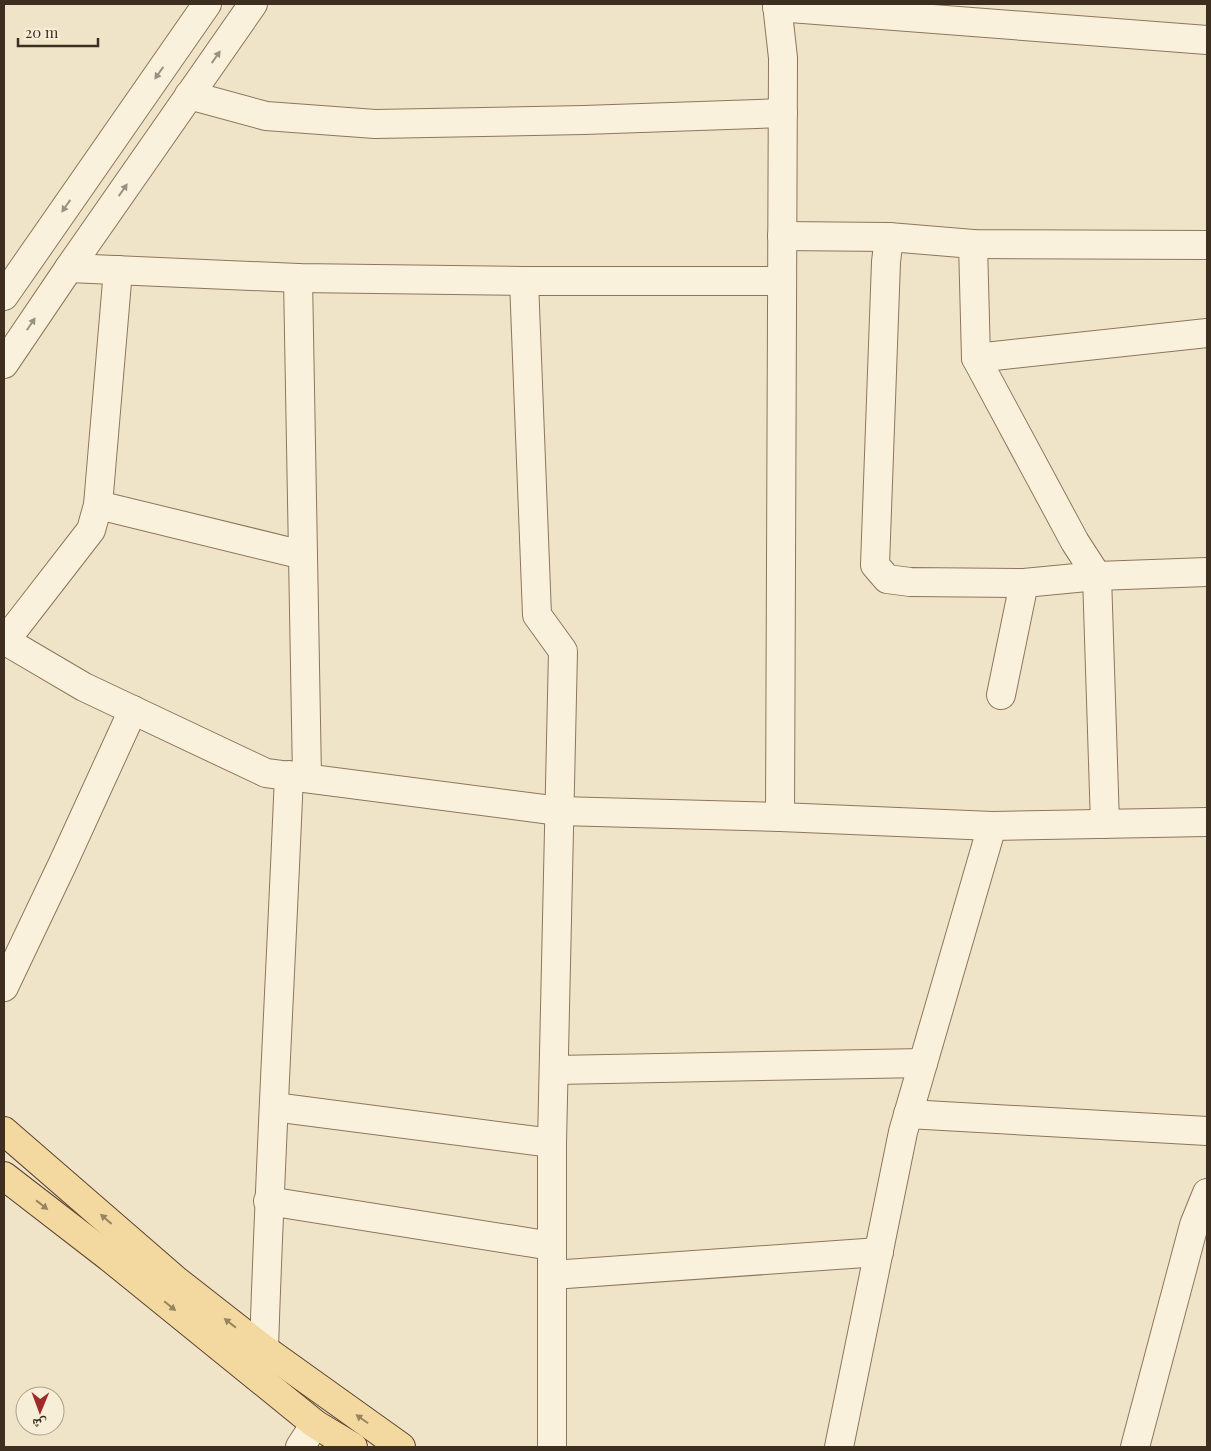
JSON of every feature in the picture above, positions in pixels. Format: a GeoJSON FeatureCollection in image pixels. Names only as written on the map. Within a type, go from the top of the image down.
{"type":"FeatureCollection","features":[{"type":"Feature","properties":{"kind":"main road"},"geometry":{"type":"LineString","coordinates":[[4,1131],[177,1281],[264,1349],[401,1447]]}},
{"type":"Feature","properties":{"kind":"main road"},"geometry":{"type":"LineString","coordinates":[[4,1176],[109,1257],[315,1424],[353,1447]]}},
{"type":"Feature","properties":{"kind":"street"},"geometry":{"type":"LineString","coordinates":[[4,296],[207,4]]}},
{"type":"Feature","properties":{"kind":"street"},"geometry":{"type":"LineString","coordinates":[[4,364],[253,4]]}},
{"type":"Feature","properties":{"kind":"street"},"geometry":{"type":"LineString","coordinates":[[780,817],[783,58],[777,5],[933,11],[1207,40]]}},
{"type":"Feature","properties":{"kind":"street"},"geometry":{"type":"LineString","coordinates":[[189,95],[266,116],[375,124],[584,120],[783,113]]}},
{"type":"Feature","properties":{"kind":"street"},"geometry":{"type":"LineString","coordinates":[[782,236],[889,237],[973,244],[1207,245]]}},
{"type":"Feature","properties":{"kind":"street"},"geometry":{"type":"LineString","coordinates":[[889,237],[886,262],[875,564],[887,578],[910,582],[1024,583],[1097,576],[1207,572]]}},
{"type":"Feature","properties":{"kind":"street"},"geometry":{"type":"LineString","coordinates":[[973,244],[976,358],[1075,542],[1097,576],[1105,824]]}},
{"type":"Feature","properties":{"kind":"street"},"geometry":{"type":"LineString","coordinates":[[69,268],[298,278],[524,281],[782,281]]}},
{"type":"Feature","properties":{"kind":"street"},"geometry":{"type":"LineString","coordinates":[[118,270],[98,505],[91,530],[5,640],[84,687],[266,773],[559,811],[780,817],[992,826],[1207,822]]}},
{"type":"Feature","properties":{"kind":"street"},"geometry":{"type":"LineString","coordinates":[[264,1349],[268,1201],[298,776],[303,554],[298,278]]}},
{"type":"Feature","properties":{"kind":"street"},"geometry":{"type":"LineString","coordinates":[[524,281],[537,616],[563,651],[552,1143],[552,1447]]}},
{"type":"Feature","properties":{"kind":"street"},"geometry":{"type":"LineString","coordinates":[[976,358],[1207,333]]}},
{"type":"Feature","properties":{"kind":"street"},"geometry":{"type":"LineString","coordinates":[[98,505],[303,554]]}},
{"type":"Feature","properties":{"kind":"street"},"geometry":{"type":"LineString","coordinates":[[1001,694],[1024,583]]}},
{"type":"Feature","properties":{"kind":"street"},"geometry":{"type":"LineString","coordinates":[[4,987],[133,710]]}},
{"type":"Feature","properties":{"kind":"street"},"geometry":{"type":"LineString","coordinates":[[839,1447],[903,1132],[992,826]]}},
{"type":"Feature","properties":{"kind":"street"},"geometry":{"type":"LineString","coordinates":[[555,1070],[923,1063]]}},
{"type":"Feature","properties":{"kind":"street"},"geometry":{"type":"LineString","coordinates":[[274,1107],[552,1143]]}},
{"type":"Feature","properties":{"kind":"street"},"geometry":{"type":"LineString","coordinates":[[908,1114],[1207,1131]]}},
{"type":"Feature","properties":{"kind":"street"},"geometry":{"type":"LineString","coordinates":[[1135,1447],[1196,1258],[1194,1225],[1207,1193]]}},
{"type":"Feature","properties":{"kind":"street"},"geometry":{"type":"LineString","coordinates":[[268,1201],[552,1246]]}},
{"type":"Feature","properties":{"kind":"street"},"geometry":{"type":"LineString","coordinates":[[552,1276],[878,1252]]}},
{"type":"Feature","properties":{"kind":"street"},"geometry":{"type":"LineString","coordinates":[[300,1447],[315,1424]]}}]}
